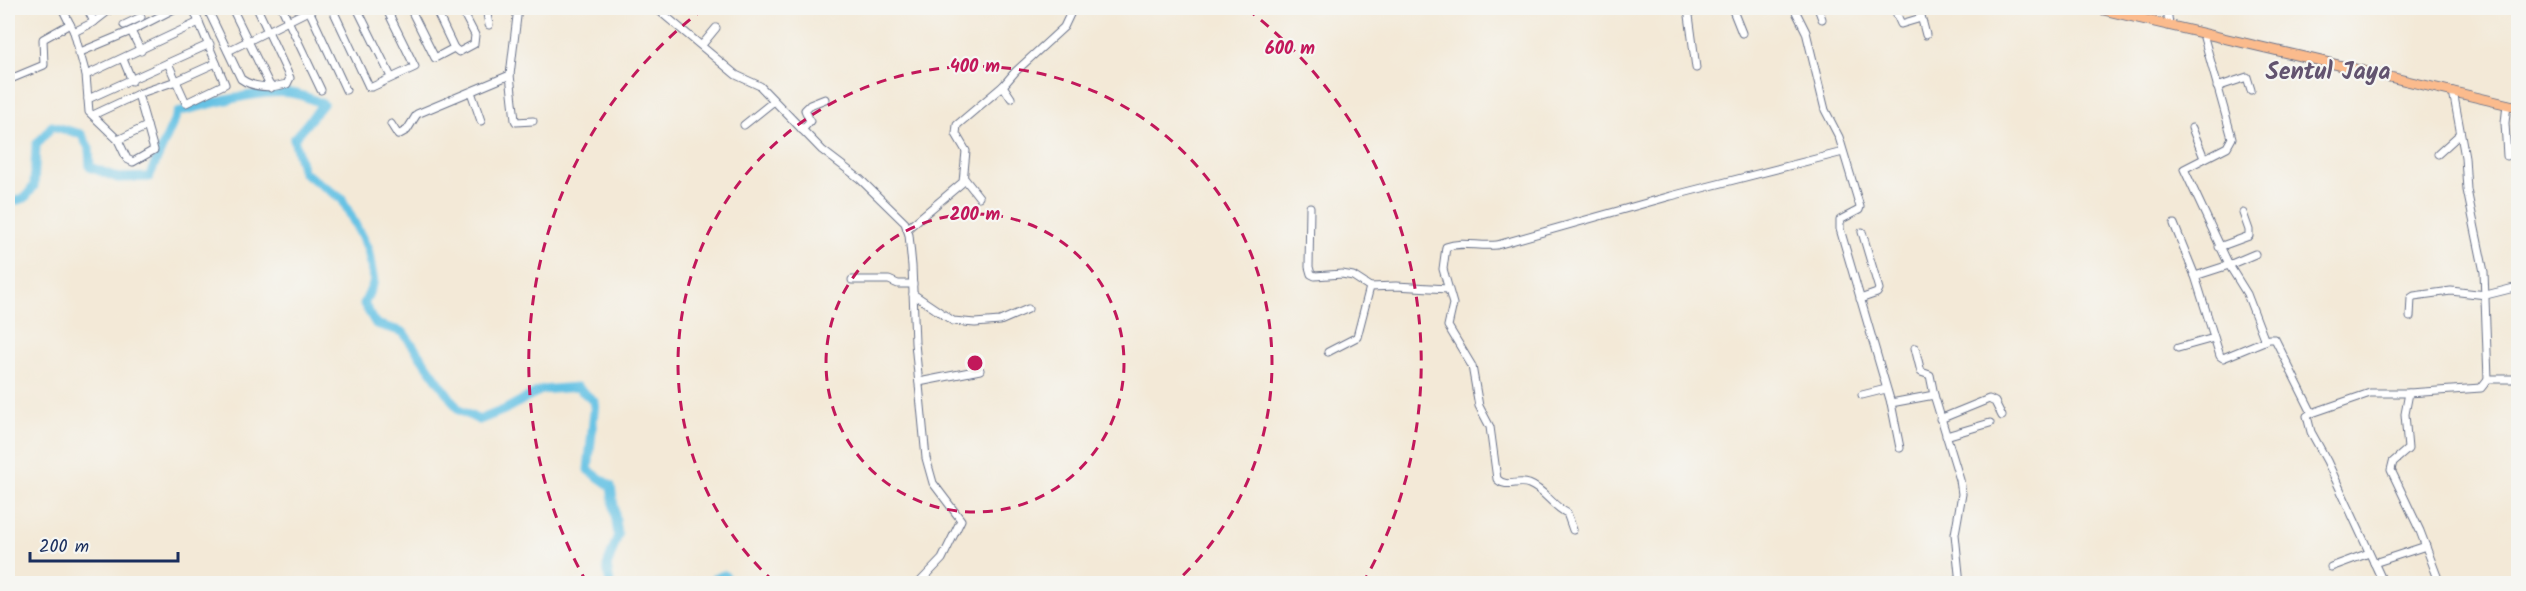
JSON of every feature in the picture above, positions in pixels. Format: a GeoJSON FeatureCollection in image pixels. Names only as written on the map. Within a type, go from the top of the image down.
{"type":"FeatureCollection","features":[{"type":"Feature","properties":{"kind":"highway"},"geometry":{"type":"LineString","coordinates":[[2095,8],[2518,106]]}},
{"type":"Feature","properties":{"kind":"street"},"geometry":{"type":"LineString","coordinates":[[62,8],[74,32],[86,75],[89,112],[118,140],[127,159],[133,162],[154,150],[138,94]]}},
{"type":"Feature","properties":{"kind":"street"},"geometry":{"type":"LineString","coordinates":[[87,8],[94,22]]}},
{"type":"Feature","properties":{"kind":"street"},"geometry":{"type":"LineString","coordinates":[[74,32],[94,22],[112,8]]}},
{"type":"Feature","properties":{"kind":"street"},"geometry":{"type":"LineString","coordinates":[[137,8],[142,20]]}},
{"type":"Feature","properties":{"kind":"street"},"geometry":{"type":"LineString","coordinates":[[124,25],[177,8]]}},
{"type":"Feature","properties":{"kind":"street"},"geometry":{"type":"LineString","coordinates":[[168,63],[184,102],[188,103],[224,86],[225,81],[193,8]]}},
{"type":"Feature","properties":{"kind":"street"},"geometry":{"type":"LineString","coordinates":[[207,8],[241,79],[250,84],[271,88],[287,84],[291,80],[257,8]]}},
{"type":"Feature","properties":{"kind":"street"},"geometry":{"type":"LineString","coordinates":[[232,8],[271,88]]}},
{"type":"Feature","properties":{"kind":"street"},"geometry":{"type":"LineString","coordinates":[[282,8],[321,90]]}},
{"type":"Feature","properties":{"kind":"street"},"geometry":{"type":"LineString","coordinates":[[228,51],[310,8],[346,90]]}},
{"type":"Feature","properties":{"kind":"street"},"geometry":{"type":"LineString","coordinates":[[332,8],[369,87],[415,65],[386,8]]}},
{"type":"Feature","properties":{"kind":"street"},"geometry":{"type":"LineString","coordinates":[[357,8],[391,77]]}},
{"type":"Feature","properties":{"kind":"street"},"geometry":{"type":"LineString","coordinates":[[411,8],[435,58],[474,44],[476,37],[461,8]]}},
{"type":"Feature","properties":{"kind":"street"},"geometry":{"type":"LineString","coordinates":[[435,8],[456,50]]}},
{"type":"Feature","properties":{"kind":"street"},"geometry":{"type":"LineString","coordinates":[[486,8],[489,25]]}},
{"type":"Feature","properties":{"kind":"street"},"geometry":{"type":"LineString","coordinates":[[518,8],[510,75],[515,120],[533,121]]}},
{"type":"Feature","properties":{"kind":"street"},"geometry":{"type":"LineString","coordinates":[[656,8],[736,75],[760,86],[822,150],[891,208],[905,223],[913,284],[919,382],[930,477],[961,520],[942,560],[918,584]]}},
{"type":"Feature","properties":{"kind":"street"},"geometry":{"type":"LineString","coordinates":[[907,229],[957,189],[964,178],[966,151],[956,134],[956,128],[1064,27],[1073,8]]}},
{"type":"Feature","properties":{"kind":"street"},"geometry":{"type":"LineString","coordinates":[[1688,8],[1696,68]]}},
{"type":"Feature","properties":{"kind":"street"},"geometry":{"type":"LineString","coordinates":[[1732,8],[1742,33]]}},
{"type":"Feature","properties":{"kind":"street"},"geometry":{"type":"LineString","coordinates":[[1794,8],[1806,32],[1822,99],[1839,137],[1860,207],[1859,210],[1840,220],[1840,229],[1891,403],[1900,448]]}},
{"type":"Feature","properties":{"kind":"street"},"geometry":{"type":"LineString","coordinates":[[1818,8],[1822,19]]}},
{"type":"Feature","properties":{"kind":"street"},"geometry":{"type":"LineString","coordinates":[[1918,8],[1926,35]]}},
{"type":"Feature","properties":{"kind":"street"},"geometry":{"type":"LineString","coordinates":[[2167,8],[2169,26]]}},
{"type":"Feature","properties":{"kind":"street"},"geometry":{"type":"LineString","coordinates":[[1897,15],[1901,24],[1921,18]]}},
{"type":"Feature","properties":{"kind":"street"},"geometry":{"type":"LineString","coordinates":[[78,53],[131,31],[142,20]]}},
{"type":"Feature","properties":{"kind":"street"},"geometry":{"type":"LineString","coordinates":[[86,75],[200,22]]}},
{"type":"Feature","properties":{"kind":"street"},"geometry":{"type":"LineString","coordinates":[[8,80],[44,64],[43,39],[70,24]]}},
{"type":"Feature","properties":{"kind":"street"},"geometry":{"type":"LineString","coordinates":[[702,45],[716,28]]}},
{"type":"Feature","properties":{"kind":"street"},"geometry":{"type":"LineString","coordinates":[[131,31],[141,51]]}},
{"type":"Feature","properties":{"kind":"street"},"geometry":{"type":"LineString","coordinates":[[2203,34],[2232,138],[2227,147],[2184,169],[2219,247],[2247,294],[2265,341]]}},
{"type":"Feature","properties":{"kind":"street"},"geometry":{"type":"LineString","coordinates":[[88,99],[210,44]]}},
{"type":"Feature","properties":{"kind":"street"},"geometry":{"type":"LineString","coordinates":[[123,59],[132,81]]}},
{"type":"Feature","properties":{"kind":"street"},"geometry":{"type":"LineString","coordinates":[[93,115],[138,94],[176,81],[216,63]]}},
{"type":"Feature","properties":{"kind":"street"},"geometry":{"type":"LineString","coordinates":[[390,124],[398,135],[407,130],[417,114],[510,75]]}},
{"type":"Feature","properties":{"kind":"street"},"geometry":{"type":"LineString","coordinates":[[2217,87],[2247,77],[2251,90]]}},
{"type":"Feature","properties":{"kind":"street"},"geometry":{"type":"LineString","coordinates":[[1003,86],[1011,98]]}},
{"type":"Feature","properties":{"kind":"street"},"geometry":{"type":"LineString","coordinates":[[2381,583],[2374,563],[2312,432],[2307,416],[2370,393],[2481,388],[2488,379],[2484,272],[2467,190],[2465,157],[2453,91]]}},
{"type":"Feature","properties":{"kind":"street"},"geometry":{"type":"LineString","coordinates":[[471,92],[481,121]]}},
{"type":"Feature","properties":{"kind":"street"},"geometry":{"type":"LineString","coordinates":[[802,130],[810,121],[805,110],[807,107],[825,99]]}},
{"type":"Feature","properties":{"kind":"street"},"geometry":{"type":"LineString","coordinates":[[744,125],[774,101]]}},
{"type":"Feature","properties":{"kind":"street"},"geometry":{"type":"LineString","coordinates":[[2507,104],[2505,123],[2507,156]]}},
{"type":"Feature","properties":{"kind":"street"},"geometry":{"type":"LineString","coordinates":[[118,140],[147,126]]}},
{"type":"Feature","properties":{"kind":"street"},"geometry":{"type":"LineString","coordinates":[[2192,128],[2204,158]]}},
{"type":"Feature","properties":{"kind":"street"},"geometry":{"type":"LineString","coordinates":[[2438,154],[2460,134]]}},
{"type":"Feature","properties":{"kind":"street"},"geometry":{"type":"LineString","coordinates":[[1573,530],[1567,513],[1554,506],[1537,488],[1526,482],[1505,484],[1497,479],[1490,427],[1479,406],[1472,366],[1448,326],[1453,304],[1443,269],[1444,249],[1447,246],[1465,244],[1497,245],[1671,195],[1843,152]]}},
{"type":"Feature","properties":{"kind":"street"},"geometry":{"type":"LineString","coordinates":[[964,178],[980,197]]}},
{"type":"Feature","properties":{"kind":"street"},"geometry":{"type":"LineString","coordinates":[[1310,207],[1309,267],[1311,274],[1315,276],[1342,274],[1353,276],[1370,287],[1448,289]]}},
{"type":"Feature","properties":{"kind":"street"},"geometry":{"type":"LineString","coordinates":[[2219,247],[2248,236],[2249,230],[2243,213]]}},
{"type":"Feature","properties":{"kind":"street"},"geometry":{"type":"LineString","coordinates":[[2174,224],[2195,276],[2222,358],[2265,341],[2272,339],[2278,342],[2312,413]]}},
{"type":"Feature","properties":{"kind":"street"},"geometry":{"type":"LineString","coordinates":[[1860,299],[1877,293],[1879,289],[1862,232]]}},
{"type":"Feature","properties":{"kind":"street"},"geometry":{"type":"LineString","coordinates":[[2195,276],[2255,254]]}},
{"type":"Feature","properties":{"kind":"street"},"geometry":{"type":"LineString","coordinates":[[852,280],[889,280],[898,284],[913,284]]}},
{"type":"Feature","properties":{"kind":"street"},"geometry":{"type":"LineString","coordinates":[[1328,352],[1357,337],[1370,287]]}},
{"type":"Feature","properties":{"kind":"street"},"geometry":{"type":"LineString","coordinates":[[2410,317],[2410,298],[2414,296],[2451,291],[2486,295],[2518,287]]}},
{"type":"Feature","properties":{"kind":"street"},"geometry":{"type":"LineString","coordinates":[[913,294],[953,321],[975,323],[1000,321],[1028,309]]}},
{"type":"Feature","properties":{"kind":"street"},"geometry":{"type":"LineString","coordinates":[[2178,348],[2214,338]]}},
{"type":"Feature","properties":{"kind":"street"},"geometry":{"type":"LineString","coordinates":[[1915,348],[1921,372],[1929,374],[1960,480],[1962,494],[1955,534],[1960,584]]}},
{"type":"Feature","properties":{"kind":"street"},"geometry":{"type":"LineString","coordinates":[[919,382],[981,370]]}},
{"type":"Feature","properties":{"kind":"street"},"geometry":{"type":"LineString","coordinates":[[2488,379],[2518,379]]}},
{"type":"Feature","properties":{"kind":"street"},"geometry":{"type":"LineString","coordinates":[[1862,395],[1886,389]]}},
{"type":"Feature","properties":{"kind":"street"},"geometry":{"type":"LineString","coordinates":[[2409,393],[2405,414],[2408,449],[2393,462],[2391,467],[2440,584]]}},
{"type":"Feature","properties":{"kind":"street"},"geometry":{"type":"LineString","coordinates":[[1891,403],[1934,395]]}},
{"type":"Feature","properties":{"kind":"street"},"geometry":{"type":"LineString","coordinates":[[1941,419],[1989,399],[1995,402],[2002,416]]}},
{"type":"Feature","properties":{"kind":"street"},"geometry":{"type":"LineString","coordinates":[[1946,436],[1990,423]]}},
{"type":"Feature","properties":{"kind":"street"},"geometry":{"type":"LineString","coordinates":[[2374,563],[2426,546]]}},
{"type":"Feature","properties":{"kind":"street"},"geometry":{"type":"LineString","coordinates":[[2331,567],[2369,553]]}},
{"type":"Feature","properties":{"kind":"waterway"},"geometry":{"type":"LineString","coordinates":[[8,203],[25,198],[34,186],[36,145],[52,126],[81,134],[89,148],[90,167],[118,178],[149,177],[178,112],[237,98],[284,92],[323,104],[294,139],[303,172],[342,199],[368,249],[374,282],[364,304],[376,324],[403,332],[459,410],[479,420],[504,410],[541,390],[577,387],[595,402],[588,470],[611,486],[618,535],[607,566],[610,584]]}},
{"type":"Feature","properties":{"kind":"waterway"},"geometry":{"type":"LineString","coordinates":[[716,584],[716,578],[724,575],[732,584]]}},
{"type":"Feature","properties":{"kind":"district","name":"Sentul Jaya"},"geometry":{"type":"Point","coordinates":[2328,71]}}]}
